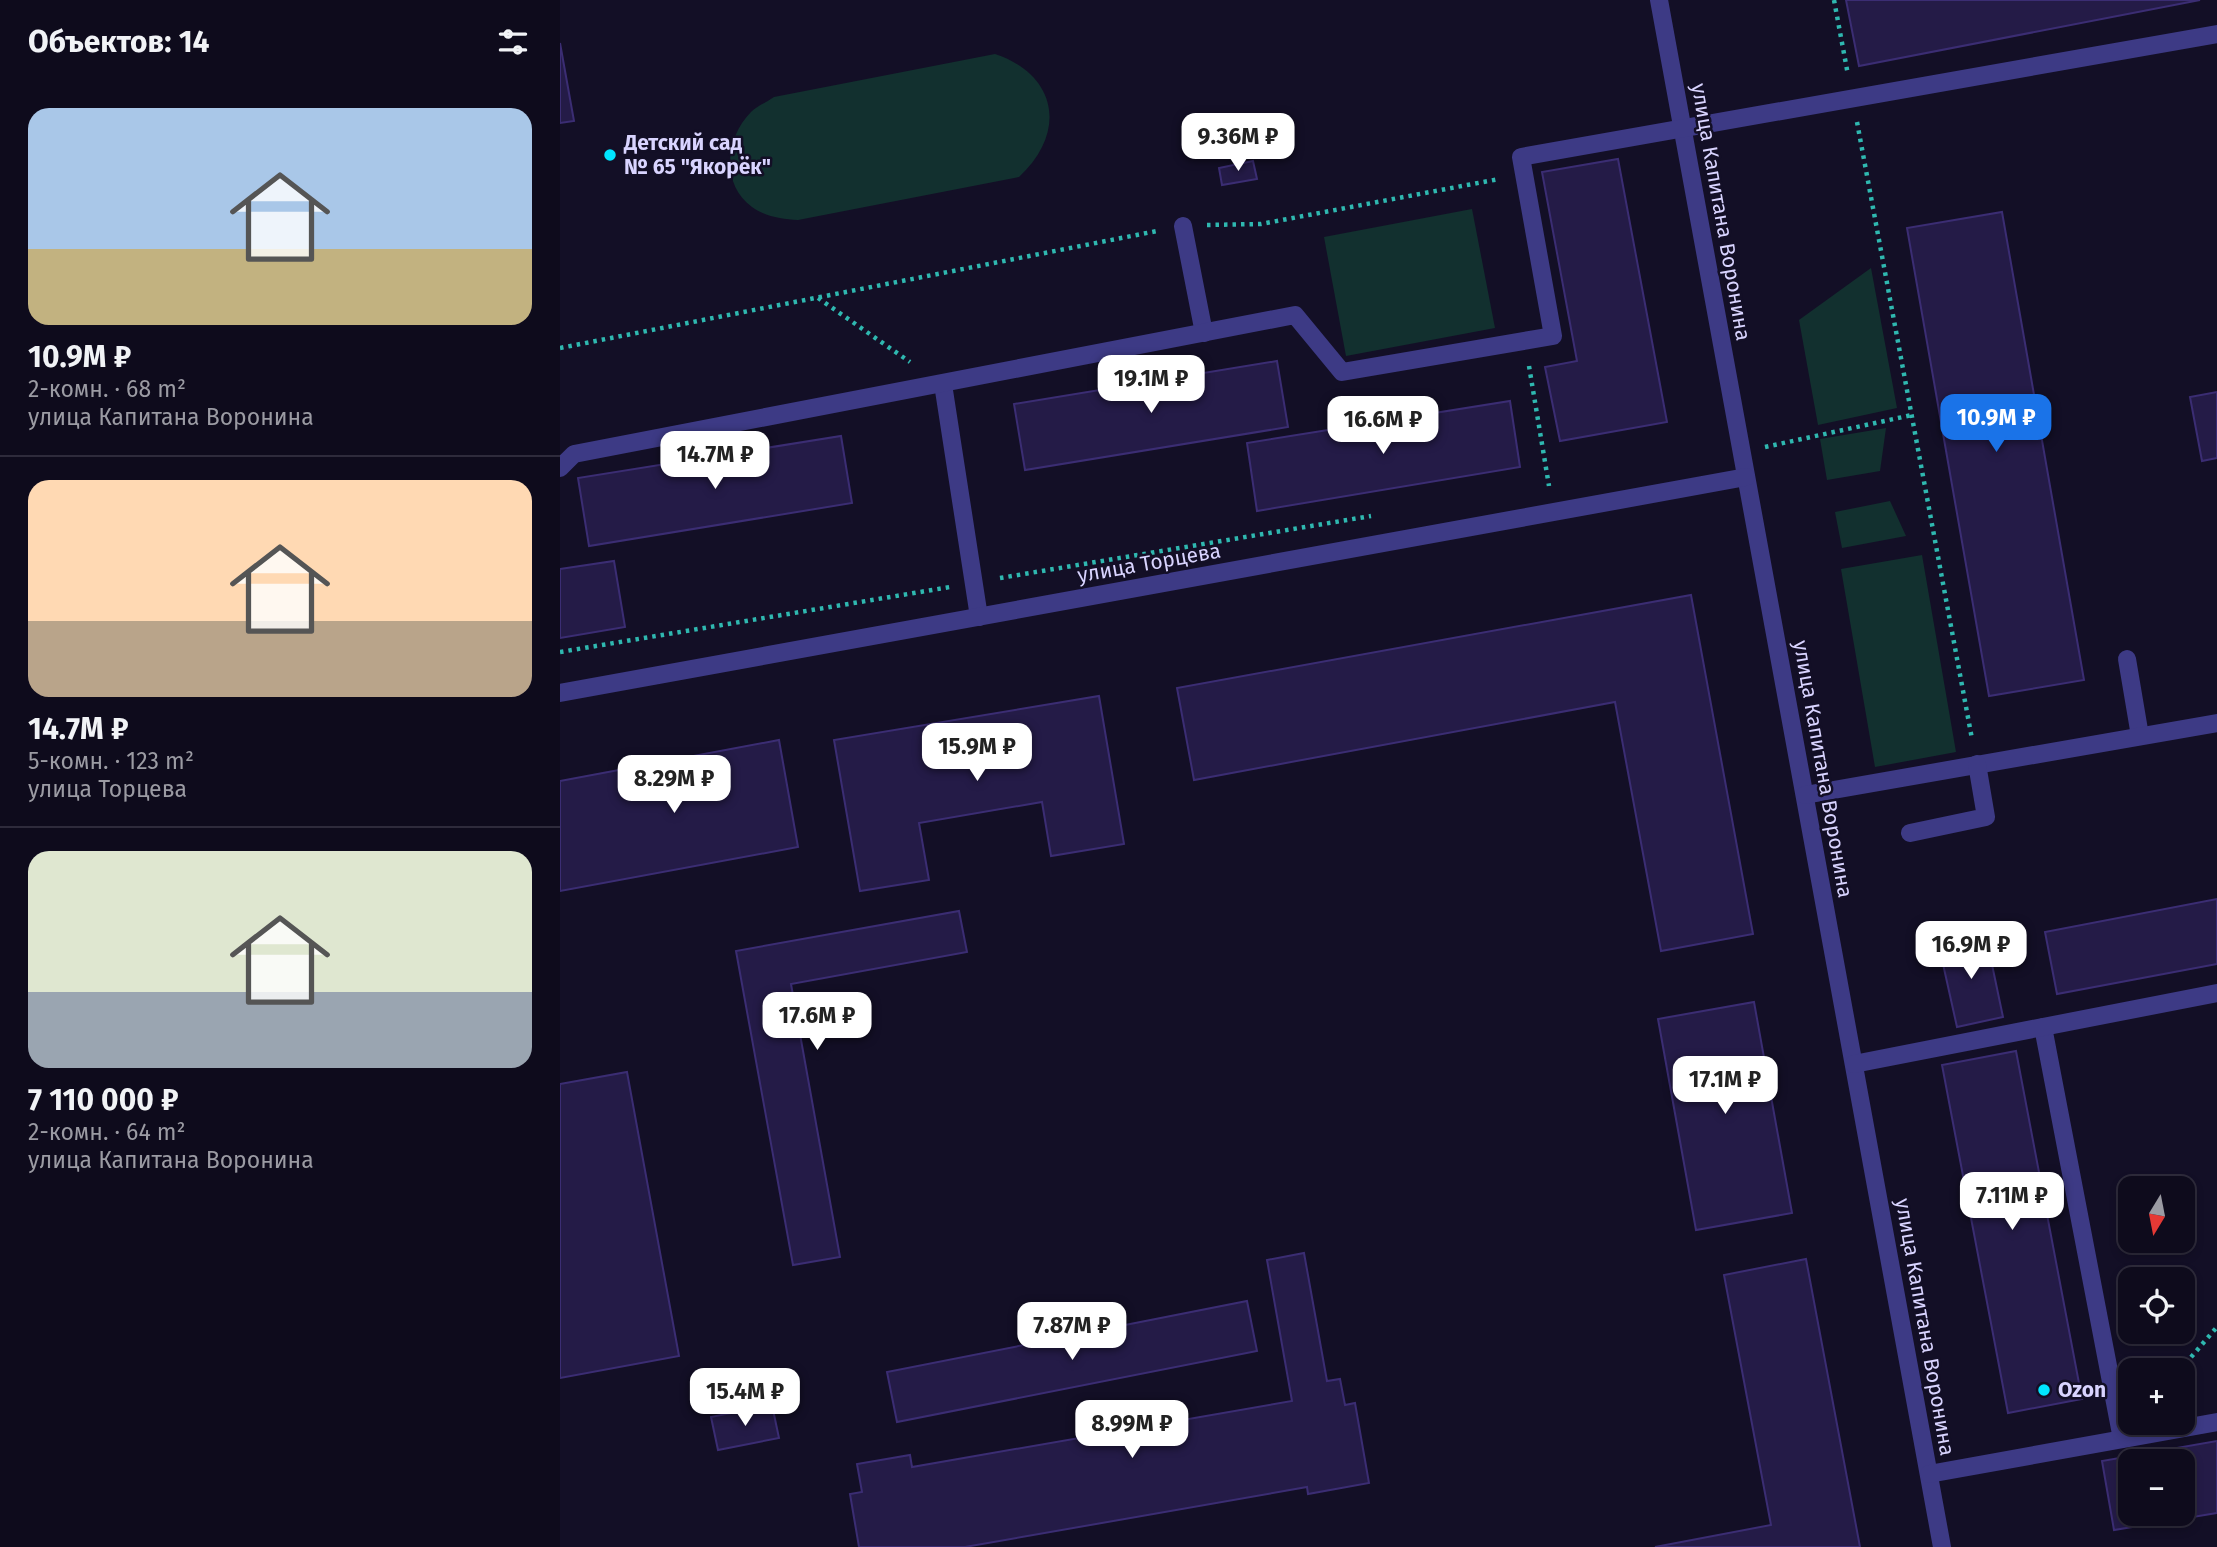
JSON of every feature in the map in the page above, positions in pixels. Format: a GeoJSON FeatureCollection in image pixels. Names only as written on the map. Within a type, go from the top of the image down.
{"type":"FeatureCollection","features":[{"type":"Feature","properties":{"kind":"street","name":"улица Капитана Воронина"},"geometry":{"type":"LineString","coordinates":[[1659,0],[1942,1547]]}},
{"type":"Feature","properties":{"kind":"street"},"geometry":{"type":"LineString","coordinates":[[560,468],[574,454],[1295,315],[1342,372],[1553,337],[1521,157],[2217,34]]}},
{"type":"Feature","properties":{"kind":"street"},"geometry":{"type":"LineString","coordinates":[[1183,226],[1204,333]]}},
{"type":"Feature","properties":{"kind":"street"},"geometry":{"type":"LineString","coordinates":[[943,384],[979,617]]}},
{"type":"Feature","properties":{"kind":"street","name":"улица Торцева"},"geometry":{"type":"LineString","coordinates":[[560,693],[1746,477]]}},
{"type":"Feature","properties":{"kind":"street"},"geometry":{"type":"LineString","coordinates":[[2127,659],[2140,736]]}},
{"type":"Feature","properties":{"kind":"street"},"geometry":{"type":"LineString","coordinates":[[1805,795],[2217,723]]}},
{"type":"Feature","properties":{"kind":"street"},"geometry":{"type":"LineString","coordinates":[[1910,833],[1986,817],[1977,764]]}},
{"type":"Feature","properties":{"kind":"street"},"geometry":{"type":"LineString","coordinates":[[1854,1064],[2217,993]]}},
{"type":"Feature","properties":{"kind":"street"},"geometry":{"type":"LineString","coordinates":[[2043,1027],[2122,1439]]}},
{"type":"Feature","properties":{"kind":"street"},"geometry":{"type":"LineString","coordinates":[[1929,1474],[2217,1422]]}},
{"type":"Feature","properties":{"kind":"path"},"geometry":{"type":"LineString","coordinates":[[1835,0],[1977,764]]}},
{"type":"Feature","properties":{"kind":"path"},"geometry":{"type":"LineString","coordinates":[[560,348],[1183,226],[1261,224],[1524,174]]}},
{"type":"Feature","properties":{"kind":"path"},"geometry":{"type":"LineString","coordinates":[[818,298],[943,384]]}},
{"type":"Feature","properties":{"kind":"path"},"geometry":{"type":"LineString","coordinates":[[1525,341],[1549,486],[1562,483]]}},
{"type":"Feature","properties":{"kind":"path"},"geometry":{"type":"LineString","coordinates":[[1741,451],[1912,415]]}},
{"type":"Feature","properties":{"kind":"path"},"geometry":{"type":"LineString","coordinates":[[560,652],[1384,513]]}},
{"type":"Feature","properties":{"kind":"path"},"geometry":{"type":"LineString","coordinates":[[2190,1358],[2217,1327]]}},
{"type":"Feature","properties":{"kind":"green space"},"geometry":{"type":"Polygon","coordinates":[[[995,54],[1016,64],[1032,76],[1043,91],[1049,107],[1049,124],[1044,142],[1034,160],[1019,177],[798,220],[774,217],[757,210],[742,197],[735,186],[730,160],[736,134],[751,112],[774,97],[995,54]]]}},
{"type":"Feature","properties":{"kind":"green space"},"geometry":{"type":"Polygon","coordinates":[[[1472,209],[1495,328],[1346,356],[1324,237],[1472,209]]]}},
{"type":"Feature","properties":{"kind":"green space"},"geometry":{"type":"Polygon","coordinates":[[[1871,268],[1897,408],[1818,425],[1799,320],[1871,268]]]}},
{"type":"Feature","properties":{"kind":"green space"},"geometry":{"type":"Polygon","coordinates":[[[1886,428],[1880,471],[1827,480],[1820,439],[1886,428]]]}},
{"type":"Feature","properties":{"kind":"green space"},"geometry":{"type":"Polygon","coordinates":[[[1890,501],[1906,536],[1842,548],[1835,512],[1890,501]]]}},
{"type":"Feature","properties":{"kind":"green space"},"geometry":{"type":"Polygon","coordinates":[[[1922,555],[1956,752],[1875,767],[1841,569],[1922,555]]]}},
{"type":"Feature","properties":{"kind":"building"},"geometry":{"type":"Polygon","coordinates":[[[1846,0],[2200,0],[1859,66],[1846,0]]]}},
{"type":"Feature","properties":{"kind":"building"},"geometry":{"type":"Polygon","coordinates":[[[560,43],[574,121],[560,123],[560,43]]]}},
{"type":"Feature","properties":{"kind":"building"},"geometry":{"type":"Polygon","coordinates":[[[1618,159],[1667,422],[1560,441],[1545,367],[1577,361],[1542,172],[1618,159]]]}},
{"type":"Feature","properties":{"kind":"building"},"geometry":{"type":"Polygon","coordinates":[[[1253,161],[1257,179],[1222,185],[1219,168],[1253,161]]]}},
{"type":"Feature","properties":{"kind":"building"},"geometry":{"type":"Polygon","coordinates":[[[2002,212],[2084,680],[1989,696],[1907,228],[2002,212]]]}},
{"type":"Feature","properties":{"kind":"building"},"geometry":{"type":"Polygon","coordinates":[[[1277,361],[1288,427],[1025,470],[1014,404],[1277,361]]]}},
{"type":"Feature","properties":{"kind":"building"},"geometry":{"type":"Polygon","coordinates":[[[2217,392],[2217,458],[2202,461],[2190,397],[2217,392]]]}},
{"type":"Feature","properties":{"kind":"building"},"geometry":{"type":"Polygon","coordinates":[[[1510,401],[1520,467],[1257,511],[1247,443],[1510,401]]]}},
{"type":"Feature","properties":{"kind":"building"},"geometry":{"type":"Polygon","coordinates":[[[841,436],[852,503],[589,546],[578,478],[841,436]]]}},
{"type":"Feature","properties":{"kind":"building"},"geometry":{"type":"Polygon","coordinates":[[[614,561],[625,627],[560,638],[560,569],[614,561]]]}},
{"type":"Feature","properties":{"kind":"building"},"geometry":{"type":"Polygon","coordinates":[[[1691,595],[1753,934],[1661,951],[1615,702],[1194,780],[1177,688],[1691,595]]]}},
{"type":"Feature","properties":{"kind":"building"},"geometry":{"type":"Polygon","coordinates":[[[1099,696],[1124,844],[1051,856],[1042,802],[919,823],[929,880],[860,891],[834,740],[1099,696]]]}},
{"type":"Feature","properties":{"kind":"building"},"geometry":{"type":"Polygon","coordinates":[[[779,740],[798,847],[560,891],[560,781],[779,740]]]}},
{"type":"Feature","properties":{"kind":"building"},"geometry":{"type":"Polygon","coordinates":[[[2217,899],[2217,964],[2057,994],[2045,932],[2217,899]]]}},
{"type":"Feature","properties":{"kind":"building"},"geometry":{"type":"Polygon","coordinates":[[[959,911],[967,952],[791,984],[840,1257],[793,1265],[736,951],[959,911]]]}},
{"type":"Feature","properties":{"kind":"building"},"geometry":{"type":"Polygon","coordinates":[[[1986,936],[2003,1017],[1957,1027],[1939,946],[1986,936]]]}},
{"type":"Feature","properties":{"kind":"building"},"geometry":{"type":"Polygon","coordinates":[[[1754,1002],[1792,1213],[1696,1230],[1658,1019],[1754,1002]]]}},
{"type":"Feature","properties":{"kind":"building"},"geometry":{"type":"Polygon","coordinates":[[[2016,1051],[2082,1399],[2008,1413],[1942,1065],[2016,1051]]]}},
{"type":"Feature","properties":{"kind":"building"},"geometry":{"type":"Polygon","coordinates":[[[627,1072],[679,1356],[560,1378],[560,1084],[627,1072]]]}},
{"type":"Feature","properties":{"kind":"building"},"geometry":{"type":"Polygon","coordinates":[[[1304,1253],[1327,1381],[1340,1379],[1345,1405],[1355,1403],[1369,1483],[1308,1494],[1307,1487],[965,1547],[859,1547],[850,1494],[862,1492],[857,1464],[910,1455],[912,1467],[1292,1401],[1267,1260],[1304,1253]]]}},
{"type":"Feature","properties":{"kind":"building"},"geometry":{"type":"Polygon","coordinates":[[[1806,1259],[1860,1547],[1655,1547],[1771,1525],[1724,1275],[1806,1259]]]}},
{"type":"Feature","properties":{"kind":"building"},"geometry":{"type":"Polygon","coordinates":[[[1247,1301],[1257,1351],[897,1422],[887,1372],[1247,1301]]]}},
{"type":"Feature","properties":{"kind":"building"},"geometry":{"type":"Polygon","coordinates":[[[772,1405],[779,1438],[718,1450],[711,1417],[772,1405]]]}},
{"type":"Feature","properties":{"kind":"building"},"geometry":{"type":"Polygon","coordinates":[[[2217,1441],[2217,1513],[2195,1517],[2195,1449],[2171,1449],[2217,1441]]]}},
{"type":"Feature","properties":{"kind":"building"},"geometry":{"type":"Polygon","coordinates":[[[2118,1458],[2118,1526],[2138,1526],[2114,1530],[2102,1461],[2118,1458]]]}},
{"type":"Feature","properties":{"kind":"place","name":"Детский сад № 65 \"Якорёк\""},"geometry":{"type":"Point","coordinates":[610,155]}},
{"type":"Feature","properties":{"kind":"place","name":"Ozon"},"geometry":{"type":"Point","coordinates":[2044,1390]}}]}
